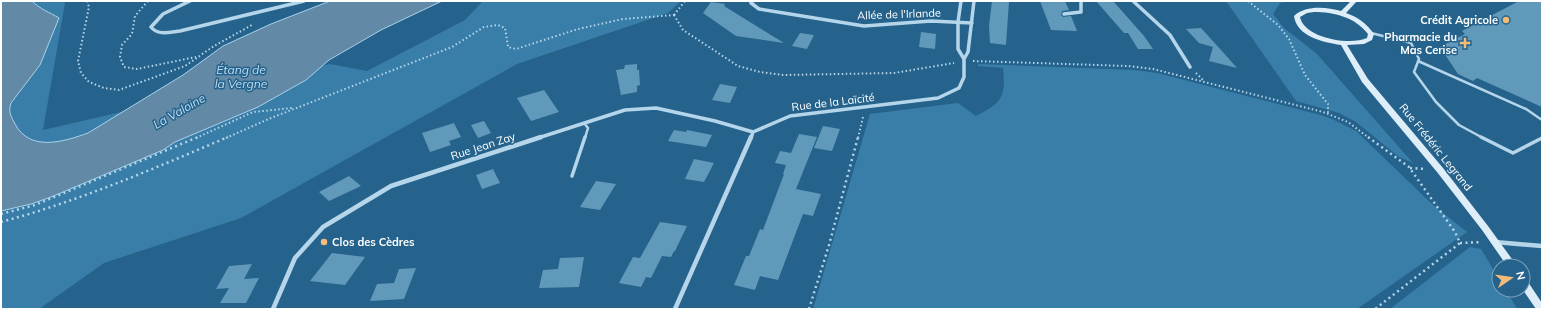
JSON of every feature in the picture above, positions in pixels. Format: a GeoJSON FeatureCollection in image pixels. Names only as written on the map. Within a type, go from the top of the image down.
{"type":"FeatureCollection","features":[{"type":"Feature","properties":{"kind":"main road"},"geometry":{"type":"LineString","coordinates":[[1342,14],[1354,1]]}},
{"type":"Feature","properties":{"kind":"main road"},"geometry":{"type":"LineString","coordinates":[[1309,10],[1330,11],[1342,14],[1362,23],[1369,28],[1371,33],[1370,39],[1364,42],[1343,44],[1318,37],[1308,32],[1300,26],[1297,21],[1297,16],[1309,10]]}},
{"type":"Feature","properties":{"kind":"main road","name":"Rue Frédéric Legrand"},"geometry":{"type":"LineString","coordinates":[[1343,44],[1365,80],[1440,170],[1506,258]]}},
{"type":"Feature","properties":{"kind":"main road"},"geometry":{"type":"LineString","coordinates":[[1531,294],[1541,309]]}},
{"type":"Feature","properties":{"kind":"street"},"geometry":{"type":"LineString","coordinates":[[190,1],[159,17],[151,27],[152,30],[166,33],[180,31],[304,1]]}},
{"type":"Feature","properties":{"kind":"street","name":"Allée de l'Irlande"},"geometry":{"type":"LineString","coordinates":[[753,1],[751,3],[759,9],[864,26],[931,21],[972,23]]}},
{"type":"Feature","properties":{"kind":"street"},"geometry":{"type":"LineString","coordinates":[[961,1],[958,22],[958,49],[964,60]]}},
{"type":"Feature","properties":{"kind":"street"},"geometry":{"type":"LineString","coordinates":[[964,60],[968,52],[974,1]]}},
{"type":"Feature","properties":{"kind":"street"},"geometry":{"type":"LineString","coordinates":[[1064,14],[1082,12],[1081,1]]}},
{"type":"Feature","properties":{"kind":"street"},"geometry":{"type":"LineString","coordinates":[[1133,1],[1170,35],[1190,67]]}},
{"type":"Feature","properties":{"kind":"street","name":"Rue de la Laïcité"},"geometry":{"type":"LineString","coordinates":[[753,132],[790,116],[938,98],[960,88],[964,77],[964,60]]}},
{"type":"Feature","properties":{"kind":"street","name":"Rue Jean Zay"},"geometry":{"type":"LineString","coordinates":[[274,309],[295,258],[323,227],[391,186],[476,157],[625,110],[656,108],[715,121],[753,132]]}},
{"type":"Feature","properties":{"kind":"street"},"geometry":{"type":"LineString","coordinates":[[675,309],[753,132]]}},
{"type":"Feature","properties":{"kind":"street"},"geometry":{"type":"LineString","coordinates":[[1494,242],[1542,246]]}},
{"type":"Feature","properties":{"kind":"lane"},"geometry":{"type":"LineString","coordinates":[[1371,33],[1411,43],[1419,59],[1414,72],[1436,102],[1459,125],[1513,153],[1542,138]]}},
{"type":"Feature","properties":{"kind":"lane"},"geometry":{"type":"LineString","coordinates":[[1418,61],[1526,109],[1542,120]]}},
{"type":"Feature","properties":{"kind":"lane"},"geometry":{"type":"LineString","coordinates":[[572,176],[588,128],[584,123]]}},
{"type":"Feature","properties":{"kind":"path"},"geometry":{"type":"LineString","coordinates":[[87,1],[89,7],[78,61],[81,73],[89,82],[104,88],[119,90],[185,66],[256,23]]}},
{"type":"Feature","properties":{"kind":"path"},"geometry":{"type":"LineString","coordinates":[[148,1],[135,16],[132,34],[122,45],[120,57],[124,67],[136,69],[198,57]]}},
{"type":"Feature","properties":{"kind":"path"},"geometry":{"type":"LineString","coordinates":[[1,222],[45,210],[141,174],[296,108],[452,47],[476,31],[490,25],[500,24],[505,28],[508,47],[516,49],[578,28],[623,19],[674,15],[685,1]]}},
{"type":"Feature","properties":{"kind":"path"},"geometry":{"type":"LineString","coordinates":[[1248,1],[1278,25],[1289,39],[1305,75],[1328,104],[1328,114]]}},
{"type":"Feature","properties":{"kind":"path"},"geometry":{"type":"LineString","coordinates":[[674,15],[683,30],[738,66],[760,72],[783,75],[894,73],[964,60],[1153,69],[1328,114],[1348,122],[1410,168],[1455,232],[1460,243]]}},
{"type":"Feature","properties":{"kind":"path"},"geometry":{"type":"LineString","coordinates":[[809,309],[866,107]]}},
{"type":"Feature","properties":{"kind":"path"},"geometry":{"type":"LineString","coordinates":[[1,214],[35,205],[161,153],[253,112],[296,108]]}},
{"type":"Feature","properties":{"kind":"path"},"geometry":{"type":"LineString","coordinates":[[1375,309],[1460,243],[1494,242]]}},
{"type":"Feature","properties":{"kind":"shaded area"},"geometry":{"type":"Polygon","coordinates":[[[1,1],[62,1],[65,3],[43,130],[330,64],[367,71],[465,20],[483,1],[681,1],[668,13],[517,64],[241,218],[104,263],[39,309],[1,309],[1,1]]]}},
{"type":"Feature","properties":{"kind":"shaded area"},"geometry":{"type":"Polygon","coordinates":[[[1226,1],[1291,1],[1280,3],[1273,14],[1284,28],[1317,54],[1413,163],[1399,157],[1356,122],[1339,113],[1296,101],[1226,1]]]}},
{"type":"Feature","properties":{"kind":"shaded area"},"geometry":{"type":"Polygon","coordinates":[[[978,64],[1134,70],[1157,73],[1324,116],[1356,131],[1433,205],[1467,232],[1357,309],[813,309],[870,114],[958,103],[976,116],[997,103],[1003,93],[1004,86],[1003,68],[978,66],[978,64]]]}},
{"type":"Feature","properties":{"kind":"shaded area"},"geometry":{"type":"Polygon","coordinates":[[[1470,247],[1481,249],[1491,266],[1491,298],[1511,298],[1517,309],[1390,309],[1470,247]]]}},
{"type":"Feature","properties":{"kind":"water","name":"Étang de la Vergne"},"geometry":{"type":"Polygon","coordinates":[[[1,1],[32,1],[59,18],[40,65],[11,103],[10,109],[12,119],[21,133],[38,142],[48,142],[68,139],[88,133],[183,75],[223,46],[271,24],[330,1],[442,1],[381,30],[329,60],[306,80],[258,107],[175,142],[163,150],[51,197],[31,204],[1,211],[1,1]]]}},
{"type":"Feature","properties":{"kind":"building"},"geometry":{"type":"Polygon","coordinates":[[[992,1],[1009,1],[1006,45],[990,43],[989,26],[992,1]]]}},
{"type":"Feature","properties":{"kind":"building"},"geometry":{"type":"Polygon","coordinates":[[[1040,1],[1065,1],[1069,10],[1062,11],[1061,15],[1063,17],[1071,16],[1077,31],[1051,30],[1040,1]]]}},
{"type":"Feature","properties":{"kind":"building"},"geometry":{"type":"Polygon","coordinates":[[[1096,1],[1113,1],[1144,36],[1153,49],[1138,49],[1128,33],[1124,33],[1096,1]]]}},
{"type":"Feature","properties":{"kind":"building"},"geometry":{"type":"Polygon","coordinates":[[[1519,1],[1542,1],[1542,107],[1477,78],[1473,81],[1458,74],[1442,50],[1445,49],[1440,47],[1465,34],[1462,31],[1519,1]]]}},
{"type":"Feature","properties":{"kind":"building"},"geometry":{"type":"Polygon","coordinates":[[[711,2],[725,4],[724,6],[784,43],[736,36],[703,13],[711,2]]]}},
{"type":"Feature","properties":{"kind":"building"},"geometry":{"type":"Polygon","coordinates":[[[1201,28],[1237,68],[1209,61],[1213,47],[1199,43],[1186,29],[1201,28]]]}},
{"type":"Feature","properties":{"kind":"building"},"geometry":{"type":"Polygon","coordinates":[[[921,32],[936,34],[935,49],[919,47],[921,32]]]}},
{"type":"Feature","properties":{"kind":"building"},"geometry":{"type":"Polygon","coordinates":[[[800,33],[814,35],[807,49],[792,46],[800,33]]]}},
{"type":"Feature","properties":{"kind":"building"},"geometry":{"type":"Polygon","coordinates":[[[637,64],[640,85],[637,86],[637,92],[621,95],[616,70],[624,69],[625,65],[637,64]]]}},
{"type":"Feature","properties":{"kind":"building"},"geometry":{"type":"Polygon","coordinates":[[[720,84],[737,87],[730,103],[712,100],[720,84]]]}},
{"type":"Feature","properties":{"kind":"building"},"geometry":{"type":"Polygon","coordinates":[[[544,90],[559,112],[531,121],[517,98],[544,90]]]}},
{"type":"Feature","properties":{"kind":"building"},"geometry":{"type":"Polygon","coordinates":[[[484,121],[491,133],[478,138],[471,125],[484,121]]]}},
{"type":"Feature","properties":{"kind":"building"},"geometry":{"type":"Polygon","coordinates":[[[454,123],[461,137],[449,141],[451,145],[430,152],[422,133],[454,123]]]}},
{"type":"Feature","properties":{"kind":"building"},"geometry":{"type":"Polygon","coordinates":[[[823,126],[840,129],[832,151],[814,148],[823,126]]]}},
{"type":"Feature","properties":{"kind":"building"},"geometry":{"type":"Polygon","coordinates":[[[674,130],[686,132],[687,130],[712,135],[706,147],[668,141],[674,130]]]}},
{"type":"Feature","properties":{"kind":"building"},"geometry":{"type":"Polygon","coordinates":[[[799,134],[817,137],[796,189],[821,194],[813,216],[803,214],[778,280],[760,276],[755,290],[734,285],[746,256],[749,256],[760,229],[763,230],[784,174],[786,165],[775,163],[780,151],[791,153],[799,134]]]}},
{"type":"Feature","properties":{"kind":"building"},"geometry":{"type":"Polygon","coordinates":[[[694,159],[714,163],[704,182],[685,179],[694,159]]]}},
{"type":"Feature","properties":{"kind":"building"},"geometry":{"type":"Polygon","coordinates":[[[493,169],[500,183],[482,189],[476,175],[493,169]]]}},
{"type":"Feature","properties":{"kind":"building"},"geometry":{"type":"Polygon","coordinates":[[[349,176],[361,186],[329,201],[319,192],[349,176]]]}},
{"type":"Feature","properties":{"kind":"building"},"geometry":{"type":"Polygon","coordinates":[[[596,181],[616,184],[600,210],[580,207],[596,181]]]}},
{"type":"Feature","properties":{"kind":"building"},"geometry":{"type":"Polygon","coordinates":[[[660,222],[687,226],[671,257],[662,256],[651,278],[646,277],[641,287],[619,283],[633,257],[640,258],[660,222]]]}},
{"type":"Feature","properties":{"kind":"building"},"geometry":{"type":"Polygon","coordinates":[[[332,253],[365,257],[345,285],[310,281],[332,253]]]}},
{"type":"Feature","properties":{"kind":"building"},"geometry":{"type":"Polygon","coordinates":[[[584,257],[579,287],[539,288],[543,270],[558,269],[560,258],[584,257]]]}},
{"type":"Feature","properties":{"kind":"building"},"geometry":{"type":"Polygon","coordinates":[[[252,264],[244,279],[259,278],[246,303],[220,303],[229,288],[216,289],[229,266],[252,264]]]}},
{"type":"Feature","properties":{"kind":"building"},"geometry":{"type":"Polygon","coordinates":[[[416,268],[404,299],[370,301],[377,284],[394,283],[399,269],[416,268]]]}},
{"type":"Feature","properties":{"kind":"place","name":"Crédit Agricole"},"geometry":{"type":"Point","coordinates":[1506,20]}},
{"type":"Feature","properties":{"kind":"place","name":"Pharmacie du Mas Cerise"},"geometry":{"type":"Point","coordinates":[1465,43]}},
{"type":"Feature","properties":{"kind":"place","name":"Clos des Cèdres"},"geometry":{"type":"Point","coordinates":[324,242]}},
{"type":"Feature","properties":{"kind":"water label","name":"La Valoine"},"geometry":{"type":"Point","coordinates":[179,111]}}]}
